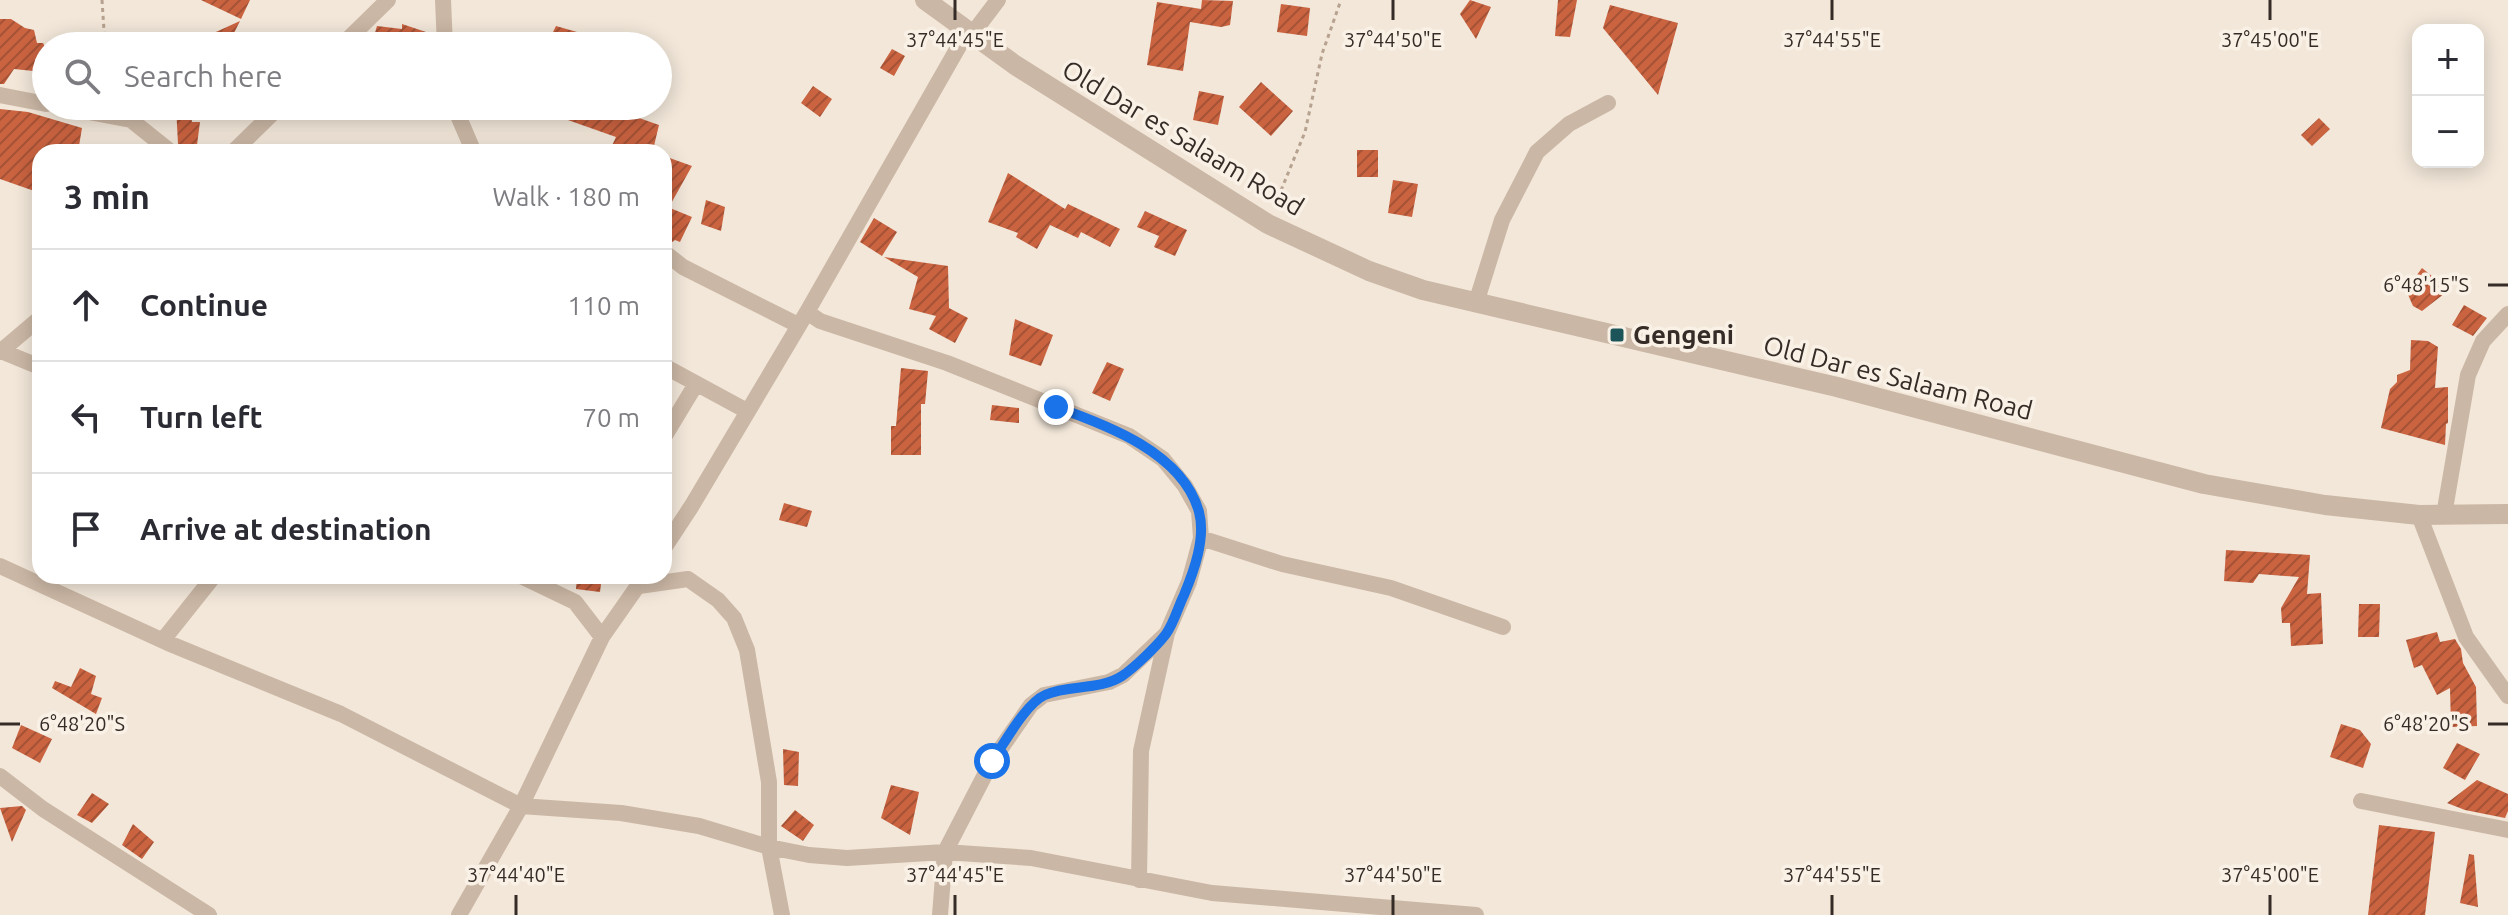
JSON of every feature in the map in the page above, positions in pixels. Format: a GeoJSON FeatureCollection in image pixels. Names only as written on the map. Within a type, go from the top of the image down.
{"type":"FeatureCollection","features":[{"type":"Feature","properties":{"kind":"street"},"geometry":{"type":"LineString","coordinates":[[355,32],[388,0]]}},
{"type":"Feature","properties":{"kind":"street"},"geometry":{"type":"LineString","coordinates":[[443,0],[444,32]]}},
{"type":"Feature","properties":{"kind":"street","name":"Old Dar es Salaam Road"},"geometry":{"type":"LineString","coordinates":[[925,0],[1015,65],[1268,224],[1369,271],[1423,290],[1837,387],[2204,484],[2325,505],[2419,515],[2508,514]]}},
{"type":"Feature","properties":{"kind":"street"},"geometry":{"type":"LineString","coordinates":[[672,535],[970,32],[996,1]]}},
{"type":"Feature","properties":{"kind":"street"},"geometry":{"type":"LineString","coordinates":[[0,95],[32,101]]}},
{"type":"Feature","properties":{"kind":"street"},"geometry":{"type":"LineString","coordinates":[[1476,303],[1502,220],[1537,152],[1569,124],[1608,103]]}},
{"type":"Feature","properties":{"kind":"street"},"geometry":{"type":"LineString","coordinates":[[131,120],[161,144]]}},
{"type":"Feature","properties":{"kind":"street"},"geometry":{"type":"LineString","coordinates":[[241,144],[266,120]]}},
{"type":"Feature","properties":{"kind":"street"},"geometry":{"type":"LineString","coordinates":[[460,120],[470,144]]}},
{"type":"Feature","properties":{"kind":"street"},"geometry":{"type":"LineString","coordinates":[[672,258],[683,267],[802,319],[820,321],[947,363],[1129,436],[1163,459],[1185,486],[1199,511],[1201,538],[1189,582],[1167,633],[1141,751],[1139,880]]}},
{"type":"Feature","properties":{"kind":"street"},"geometry":{"type":"LineString","coordinates":[[2444,515],[2468,375],[2483,341],[2508,314]]}},
{"type":"Feature","properties":{"kind":"street"},"geometry":{"type":"LineString","coordinates":[[32,325],[0,352],[32,364]]}},
{"type":"Feature","properties":{"kind":"street"},"geometry":{"type":"LineString","coordinates":[[672,370],[747,411]]}},
{"type":"Feature","properties":{"kind":"street"},"geometry":{"type":"LineString","coordinates":[[672,424],[696,384]]}},
{"type":"Feature","properties":{"kind":"street"},"geometry":{"type":"LineString","coordinates":[[2419,515],[2466,637],[2508,696]]}},
{"type":"Feature","properties":{"kind":"street"},"geometry":{"type":"LineString","coordinates":[[1201,538],[1282,564],[1391,588],[1503,627]]}},
{"type":"Feature","properties":{"kind":"street"},"geometry":{"type":"LineString","coordinates":[[0,566],[32,581]]}},
{"type":"Feature","properties":{"kind":"street"},"geometry":{"type":"LineString","coordinates":[[672,580],[688,579],[718,600],[734,618],[747,650],[769,782],[769,847],[782,915]]}},
{"type":"Feature","properties":{"kind":"street"},"geometry":{"type":"LineString","coordinates":[[40,584],[163,640],[341,714],[521,806],[621,813],[699,826],[769,847],[809,855],[847,858],[945,852],[1031,858],[1212,893],[1476,915]]}},
{"type":"Feature","properties":{"kind":"street"},"geometry":{"type":"LineString","coordinates":[[163,640],[208,584]]}},
{"type":"Feature","properties":{"kind":"street"},"geometry":{"type":"LineString","coordinates":[[538,584],[575,602],[602,637]]}},
{"type":"Feature","properties":{"kind":"street"},"geometry":{"type":"LineString","coordinates":[[459,915],[521,806],[602,637],[640,584]]}},
{"type":"Feature","properties":{"kind":"street"},"geometry":{"type":"LineString","coordinates":[[940,915],[945,852],[992,761],[1031,705],[1044,695],[1109,682],[1123,675],[1167,633]]}},
{"type":"Feature","properties":{"kind":"street"},"geometry":{"type":"LineString","coordinates":[[0,776],[43,809],[209,915]]}},
{"type":"Feature","properties":{"kind":"street"},"geometry":{"type":"LineString","coordinates":[[2361,801],[2508,830]]}},
{"type":"Feature","properties":{"kind":"path"},"geometry":{"type":"LineString","coordinates":[[102,0],[105,32]]}},
{"type":"Feature","properties":{"kind":"path"},"geometry":{"type":"LineString","coordinates":[[1268,224],[1305,132],[1322,54],[1341,0]]}},
{"type":"Feature","properties":{"kind":"building"},"geometry":{"type":"Polygon","coordinates":[[[201,0],[250,0],[241,19],[201,0]]]}},
{"type":"Feature","properties":{"kind":"building"},"geometry":{"type":"Polygon","coordinates":[[[1202,0],[1233,1],[1230,25],[1221,27],[1190,22],[1183,71],[1147,65],[1157,2],[1201,9],[1202,0]]]}},
{"type":"Feature","properties":{"kind":"building"},"geometry":{"type":"Polygon","coordinates":[[[1470,0],[1491,7],[1476,39],[1460,14],[1470,0]]]}},
{"type":"Feature","properties":{"kind":"building"},"geometry":{"type":"Polygon","coordinates":[[[1558,0],[1577,0],[1570,37],[1555,36],[1558,0]]]}},
{"type":"Feature","properties":{"kind":"building"},"geometry":{"type":"Polygon","coordinates":[[[1281,4],[1310,8],[1307,36],[1277,32],[1281,4]]]}},
{"type":"Feature","properties":{"kind":"building"},"geometry":{"type":"Polygon","coordinates":[[[1610,5],[1678,23],[1658,95],[1603,28],[1610,5]]]}},
{"type":"Feature","properties":{"kind":"building"},"geometry":{"type":"Polygon","coordinates":[[[0,19],[11,19],[34,30],[32,71],[14,69],[4,84],[0,84],[0,19]]]}},
{"type":"Feature","properties":{"kind":"building"},"geometry":{"type":"Polygon","coordinates":[[[240,21],[234,32],[216,32],[240,21]]]}},
{"type":"Feature","properties":{"kind":"building"},"geometry":{"type":"Polygon","coordinates":[[[402,24],[426,32],[375,32],[377,26],[402,29],[402,24]]]}},
{"type":"Feature","properties":{"kind":"building"},"geometry":{"type":"Polygon","coordinates":[[[556,26],[577,32],[553,32],[556,26]]]}},
{"type":"Feature","properties":{"kind":"building"},"geometry":{"type":"Polygon","coordinates":[[[892,49],[905,56],[894,76],[880,68],[892,49]]]}},
{"type":"Feature","properties":{"kind":"building"},"geometry":{"type":"Polygon","coordinates":[[[1261,82],[1293,111],[1271,136],[1239,107],[1261,82]]]}},
{"type":"Feature","properties":{"kind":"building"},"geometry":{"type":"Polygon","coordinates":[[[813,86],[832,99],[820,117],[801,103],[813,86]]]}},
{"type":"Feature","properties":{"kind":"building"},"geometry":{"type":"Polygon","coordinates":[[[1199,91],[1224,96],[1218,125],[1193,120],[1199,91]]]}},
{"type":"Feature","properties":{"kind":"building"},"geometry":{"type":"Polygon","coordinates":[[[0,109],[32,113],[32,120],[55,120],[82,128],[79,144],[32,144],[32,190],[0,179],[0,109]]]}},
{"type":"Feature","properties":{"kind":"building"},"geometry":{"type":"Polygon","coordinates":[[[2319,118],[2330,129],[2312,146],[2301,135],[2319,118]]]}},
{"type":"Feature","properties":{"kind":"building"},"geometry":{"type":"Polygon","coordinates":[[[177,120],[200,122],[197,144],[178,144],[177,120]]]}},
{"type":"Feature","properties":{"kind":"building"},"geometry":{"type":"Polygon","coordinates":[[[568,120],[645,120],[659,125],[654,144],[613,144],[616,137],[568,120]]]}},
{"type":"Feature","properties":{"kind":"building"},"geometry":{"type":"Polygon","coordinates":[[[1357,150],[1378,150],[1378,177],[1357,177],[1357,150]]]}},
{"type":"Feature","properties":{"kind":"building"},"geometry":{"type":"Polygon","coordinates":[[[672,159],[692,166],[672,202],[672,159]]]}},
{"type":"Feature","properties":{"kind":"building"},"geometry":{"type":"Polygon","coordinates":[[[1008,173],[1065,209],[1068,204],[1120,229],[1110,247],[1081,232],[1078,238],[1050,225],[1037,249],[1016,237],[1018,233],[988,222],[1008,173]]]}},
{"type":"Feature","properties":{"kind":"building"},"geometry":{"type":"Polygon","coordinates":[[[1393,180],[1418,184],[1412,217],[1388,213],[1393,180]]]}},
{"type":"Feature","properties":{"kind":"building"},"geometry":{"type":"Polygon","coordinates":[[[706,200],[725,207],[721,231],[701,224],[706,200]]]}},
{"type":"Feature","properties":{"kind":"building"},"geometry":{"type":"Polygon","coordinates":[[[672,209],[692,217],[680,242],[672,242],[672,209]]]}},
{"type":"Feature","properties":{"kind":"building"},"geometry":{"type":"Polygon","coordinates":[[[1145,211],[1187,230],[1175,256],[1154,247],[1159,236],[1137,227],[1145,211]]]}},
{"type":"Feature","properties":{"kind":"building"},"geometry":{"type":"Polygon","coordinates":[[[874,218],[897,232],[882,256],[860,242],[874,218]]]}},
{"type":"Feature","properties":{"kind":"building"},"geometry":{"type":"Polygon","coordinates":[[[884,257],[948,266],[949,308],[968,318],[955,343],[929,329],[936,316],[909,309],[918,277],[884,257]]]}},
{"type":"Feature","properties":{"kind":"building"},"geometry":{"type":"Polygon","coordinates":[[[2422,268],[2449,290],[2422,311],[2413,306],[2406,290],[2422,268]]]}},
{"type":"Feature","properties":{"kind":"building"},"geometry":{"type":"Polygon","coordinates":[[[2464,305],[2487,318],[2473,336],[2452,325],[2464,305]]]}},
{"type":"Feature","properties":{"kind":"building"},"geometry":{"type":"Polygon","coordinates":[[[1015,319],[1053,335],[1041,366],[1009,355],[1015,319]]]}},
{"type":"Feature","properties":{"kind":"building"},"geometry":{"type":"Polygon","coordinates":[[[2411,340],[2428,341],[2438,347],[2435,388],[2448,387],[2445,445],[2381,428],[2390,389],[2397,382],[2397,375],[2410,370],[2411,340]]]}},
{"type":"Feature","properties":{"kind":"building"},"geometry":{"type":"Polygon","coordinates":[[[1107,362],[1124,369],[1110,401],[1092,393],[1107,362]]]}},
{"type":"Feature","properties":{"kind":"building"},"geometry":{"type":"Polygon","coordinates":[[[901,368],[928,371],[925,404],[921,404],[921,455],[891,455],[891,426],[896,426],[901,368]]]}},
{"type":"Feature","properties":{"kind":"building"},"geometry":{"type":"Polygon","coordinates":[[[992,405],[1019,408],[1019,423],[990,420],[992,405]]]}},
{"type":"Feature","properties":{"kind":"building"},"geometry":{"type":"Polygon","coordinates":[[[784,503],[812,511],[807,527],[779,520],[784,503]]]}},
{"type":"Feature","properties":{"kind":"building"},"geometry":{"type":"Polygon","coordinates":[[[2226,550],[2310,555],[2307,594],[2321,593],[2323,644],[2291,646],[2290,623],[2282,623],[2281,608],[2299,577],[2259,574],[2253,583],[2224,581],[2226,550]]]}},
{"type":"Feature","properties":{"kind":"building"},"geometry":{"type":"Polygon","coordinates":[[[576,584],[601,584],[600,592],[576,589],[576,584]]]}},
{"type":"Feature","properties":{"kind":"building"},"geometry":{"type":"Polygon","coordinates":[[[2359,604],[2380,604],[2379,637],[2358,637],[2359,604]]]}},
{"type":"Feature","properties":{"kind":"building"},"geometry":{"type":"Polygon","coordinates":[[[2437,632],[2440,642],[2455,639],[2461,649],[2463,663],[2476,687],[2477,726],[2451,727],[2450,688],[2437,695],[2422,665],[2414,668],[2406,640],[2437,632]]]}},
{"type":"Feature","properties":{"kind":"building"},"geometry":{"type":"Polygon","coordinates":[[[80,668],[96,676],[91,694],[102,698],[96,714],[52,688],[55,681],[71,687],[80,668]]]}},
{"type":"Feature","properties":{"kind":"building"},"geometry":{"type":"Polygon","coordinates":[[[2341,724],[2360,730],[2371,744],[2363,768],[2330,757],[2341,724]]]}},
{"type":"Feature","properties":{"kind":"building"},"geometry":{"type":"Polygon","coordinates":[[[21,725],[52,739],[40,763],[12,748],[21,725]]]}},
{"type":"Feature","properties":{"kind":"building"},"geometry":{"type":"Polygon","coordinates":[[[2457,743],[2480,754],[2465,780],[2443,768],[2457,743]]]}},
{"type":"Feature","properties":{"kind":"building"},"geometry":{"type":"Polygon","coordinates":[[[783,749],[799,752],[798,786],[784,785],[783,749]]]}},
{"type":"Feature","properties":{"kind":"building"},"geometry":{"type":"Polygon","coordinates":[[[2477,780],[2508,794],[2505,818],[2447,803],[2477,780]]]}},
{"type":"Feature","properties":{"kind":"building"},"geometry":{"type":"Polygon","coordinates":[[[891,785],[919,792],[910,835],[881,818],[891,785]]]}},
{"type":"Feature","properties":{"kind":"building"},"geometry":{"type":"Polygon","coordinates":[[[92,793],[109,804],[92,823],[77,815],[92,793]]]}},
{"type":"Feature","properties":{"kind":"building"},"geometry":{"type":"Polygon","coordinates":[[[22,806],[26,810],[12,842],[0,808],[22,806]]]}},
{"type":"Feature","properties":{"kind":"building"},"geometry":{"type":"Polygon","coordinates":[[[795,810],[814,825],[803,841],[781,826],[795,810]]]}},
{"type":"Feature","properties":{"kind":"building"},"geometry":{"type":"Polygon","coordinates":[[[133,824],[154,842],[142,859],[122,845],[133,824]]]}},
{"type":"Feature","properties":{"kind":"building"},"geometry":{"type":"Polygon","coordinates":[[[2379,825],[2435,832],[2425,915],[2368,915],[2379,825]]]}},
{"type":"Feature","properties":{"kind":"building"},"geometry":{"type":"Polygon","coordinates":[[[2469,854],[2474,855],[2478,907],[2460,903],[2469,854]]]}},
{"type":"Feature","properties":{"kind":"place","name":"Gengeni"},"geometry":{"type":"Point","coordinates":[1617,335]}},
{"type":"Feature","properties":{"kind":"route"},"geometry":{"type":"LineString","coordinates":[[992,761],[1031,705],[1044,695],[1109,682],[1123,675],[1167,633],[1189,582],[1201,538],[1199,511],[1185,486],[1163,459],[1129,436],[1056,407]]}}]}
